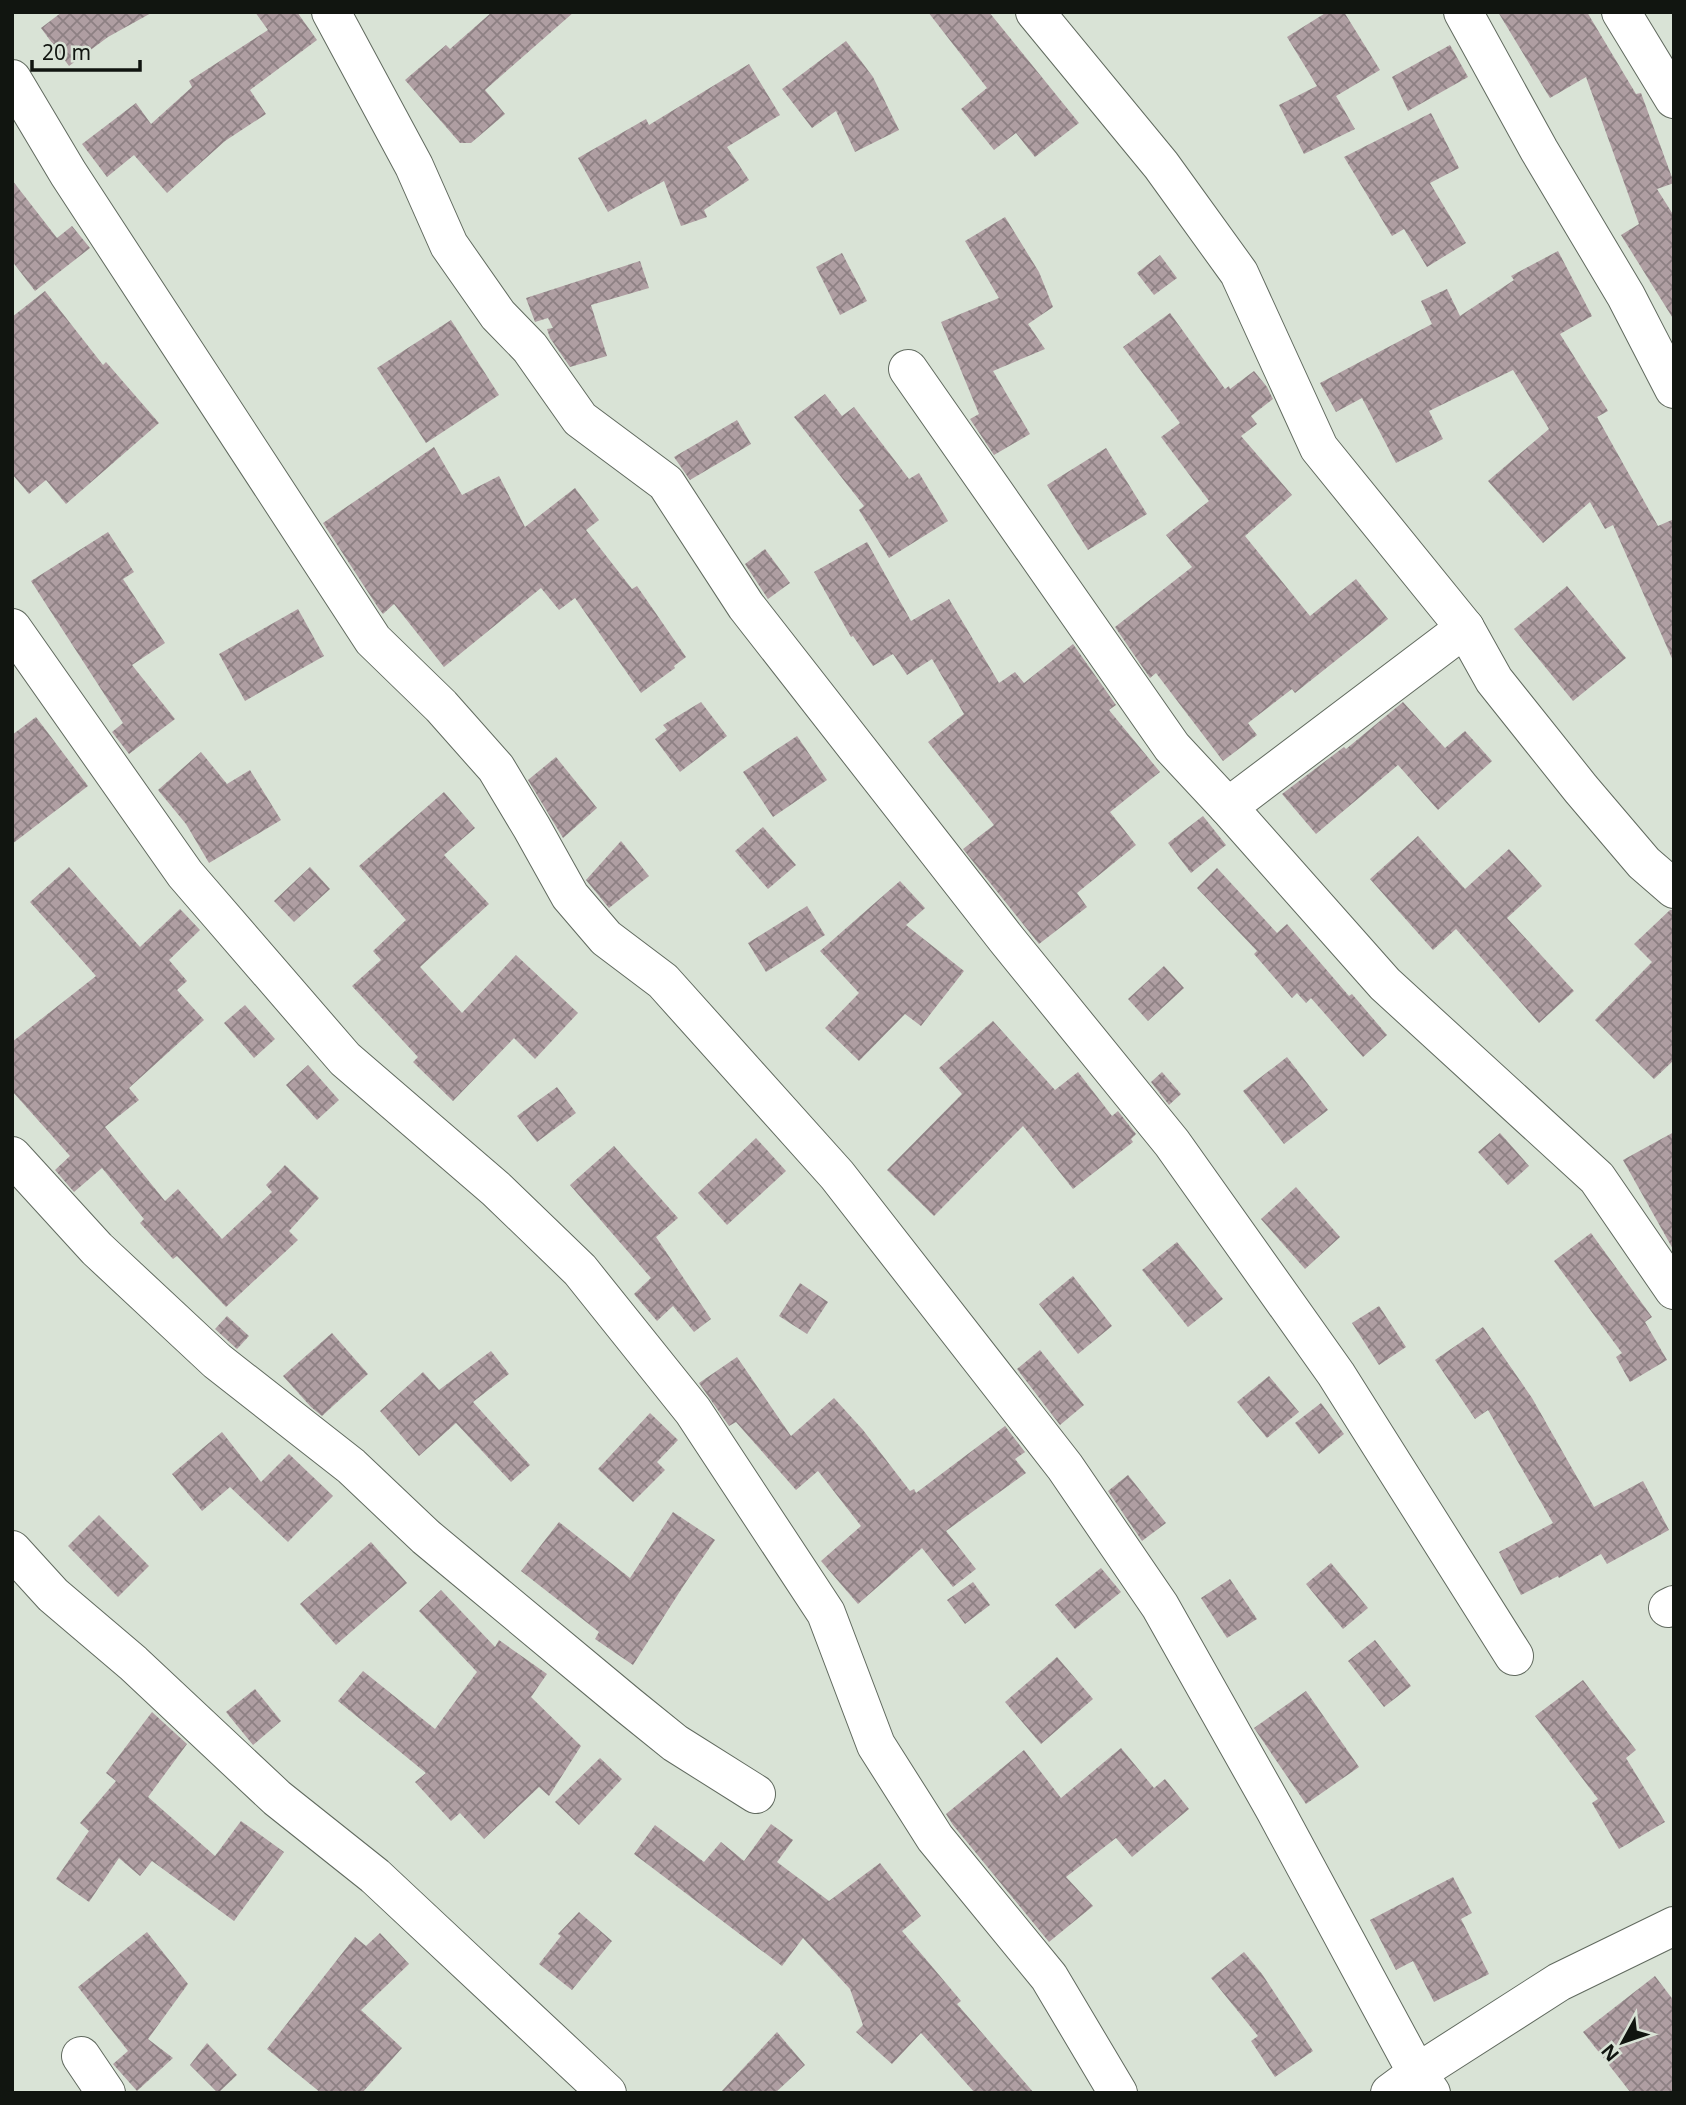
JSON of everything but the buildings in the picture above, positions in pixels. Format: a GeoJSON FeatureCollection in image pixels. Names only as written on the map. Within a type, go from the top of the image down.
{"type":"FeatureCollection","features":[{"type":"Feature","properties":{"kind":"street"},"geometry":{"type":"LineString","coordinates":[[331,12],[414,166],[449,245],[498,315],[530,348],[580,419],[666,483],[760,625],[1007,940],[1172,1143],[1336,1374],[1514,1656]]}},
{"type":"Feature","properties":{"kind":"street"},"geometry":{"type":"LineString","coordinates":[[1035,12],[1161,165],[1239,273],[1319,448],[1465,628],[1494,680],[1572,779],[1644,863],[1674,889]]}},
{"type":"Feature","properties":{"kind":"street"},"geometry":{"type":"LineString","coordinates":[[1463,12],[1539,150],[1626,296],[1674,389]]}},
{"type":"Feature","properties":{"kind":"street"},"geometry":{"type":"LineString","coordinates":[[1621,12],[1674,99]]}},
{"type":"Feature","properties":{"kind":"street"},"geometry":{"type":"LineString","coordinates":[[12,79],[68,173],[373,640],[441,706],[496,768],[570,896],[606,938],[663,981],[837,1175],[1065,1467],[1160,1606],[1275,1810],[1413,2086],[1559,1982],[1674,1926]]}},
{"type":"Feature","properties":{"kind":"street"},"geometry":{"type":"LineString","coordinates":[[908,369],[1172,747],[1385,984],[1597,1178],[1674,1290]]}},
{"type":"Feature","properties":{"kind":"street"},"geometry":{"type":"LineString","coordinates":[[12,628],[185,874],[345,1059],[496,1189],[580,1270],[693,1411],[826,1613],[876,1745],[935,1838],[1049,1977],[1118,2093]]}},
{"type":"Feature","properties":{"kind":"street"},"geometry":{"type":"LineString","coordinates":[[1227,807],[1465,628]]}},
{"type":"Feature","properties":{"kind":"street"},"geometry":{"type":"LineString","coordinates":[[12,1156],[97,1249],[217,1361],[351,1466],[426,1538],[637,1713],[675,1743],[756,1794]]}},
{"type":"Feature","properties":{"kind":"street"},"geometry":{"type":"LineString","coordinates":[[12,1550],[54,1595],[133,1663],[277,1798],[375,1876],[607,2093]]}},
{"type":"Feature","properties":{"kind":"street"},"geometry":{"type":"LineString","coordinates":[[81,2056],[106,2093]]}}]}
